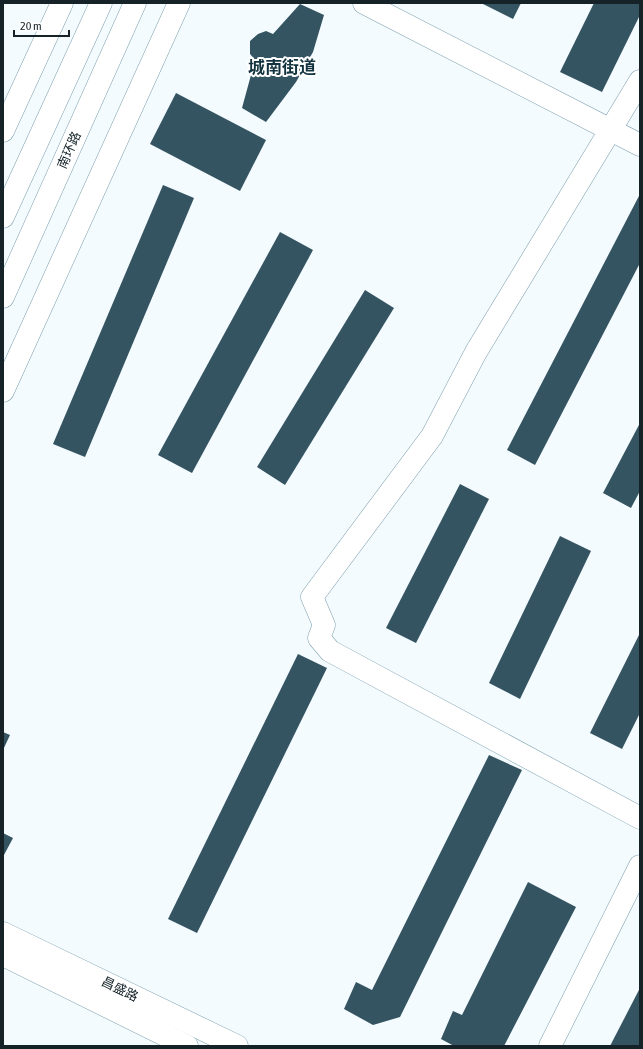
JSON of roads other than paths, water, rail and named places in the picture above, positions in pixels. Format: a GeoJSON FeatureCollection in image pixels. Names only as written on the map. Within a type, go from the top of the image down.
{"type":"FeatureCollection","features":[{"type":"Feature","properties":{"kind":"street"},"geometry":{"type":"LineString","coordinates":[[3,131],[62,3]]}},
{"type":"Feature","properties":{"kind":"street"},"geometry":{"type":"LineString","coordinates":[[3,217],[101,3]]}},
{"type":"Feature","properties":{"kind":"street","name":"南环路"},"geometry":{"type":"LineString","coordinates":[[3,297],[135,3]]}},
{"type":"Feature","properties":{"kind":"street"},"geometry":{"type":"LineString","coordinates":[[3,391],[179,3]]}},
{"type":"Feature","properties":{"kind":"street"},"geometry":{"type":"LineString","coordinates":[[364,3],[640,145]]}},
{"type":"Feature","properties":{"kind":"street"},"geometry":{"type":"LineString","coordinates":[[640,81],[476,352],[432,436],[312,597],[324,625],[319,638],[330,651],[640,818]]}},
{"type":"Feature","properties":{"kind":"street"},"geometry":{"type":"LineString","coordinates":[[550,1046],[640,866]]}},
{"type":"Feature","properties":{"kind":"street","name":"昌盛路"},"geometry":{"type":"LineString","coordinates":[[3,933],[236,1046]]}},
{"type":"Feature","properties":{"kind":"street","name":"昌盛路"},"geometry":{"type":"LineString","coordinates":[[3,955],[187,1046]]}},
{"type":"Feature","properties":{"kind":"district","name":"城南街道"},"geometry":{"type":"Point","coordinates":[282,67]}}]}
